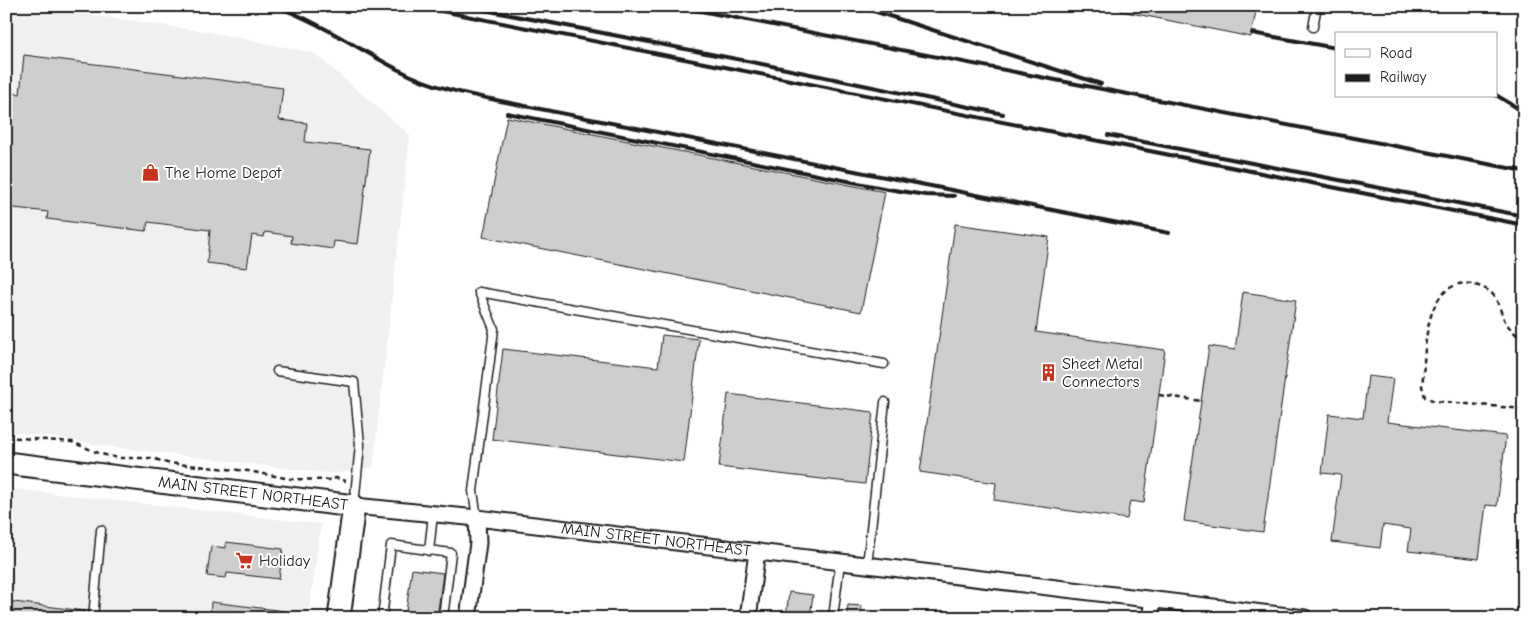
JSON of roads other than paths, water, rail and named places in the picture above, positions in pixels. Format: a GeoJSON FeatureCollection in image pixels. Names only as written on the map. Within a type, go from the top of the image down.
{"type":"FeatureCollection","features":[{"type":"Feature","properties":{"kind":"street","name":"MAIN STREET NORTHEAST"},"geometry":{"type":"LineString","coordinates":[[6,463],[1305,618]]}},
{"type":"Feature","properties":{"kind":"street"},"geometry":{"type":"LineString","coordinates":[[339,618],[354,506]]}},
{"type":"Feature","properties":{"kind":"street"},"geometry":{"type":"LineString","coordinates":[[468,618],[478,543],[477,518]]}},
{"type":"Feature","properties":{"kind":"street"},"geometry":{"type":"LineString","coordinates":[[748,618],[757,552]]}},
{"type":"Feature","properties":{"kind":"street"},"geometry":{"type":"LineString","coordinates":[[1150,618],[1153,600]]}},
{"type":"Feature","properties":{"kind":"lane"},"geometry":{"type":"LineString","coordinates":[[1313,27],[1317,6]]}},
{"type":"Feature","properties":{"kind":"lane"},"geometry":{"type":"LineString","coordinates":[[477,518],[473,491],[494,329],[479,292],[884,364]]}},
{"type":"Feature","properties":{"kind":"lane"},"geometry":{"type":"LineString","coordinates":[[277,371],[354,382],[360,445],[354,506]]}},
{"type":"Feature","properties":{"kind":"lane"},"geometry":{"type":"LineString","coordinates":[[867,565],[884,402]]}},
{"type":"Feature","properties":{"kind":"lane"},"geometry":{"type":"LineString","coordinates":[[429,550],[433,514]]}},
{"type":"Feature","properties":{"kind":"lane"},"geometry":{"type":"LineString","coordinates":[[93,618],[101,530]]}},
{"type":"Feature","properties":{"kind":"lane"},"geometry":{"type":"LineString","coordinates":[[382,618],[391,545],[451,554],[443,618]]}},
{"type":"Feature","properties":{"kind":"lane"},"geometry":{"type":"LineString","coordinates":[[833,618],[840,562]]}},
{"type":"Feature","properties":{"kind":"railway"},"geometry":{"type":"LineString","coordinates":[[275,6],[308,20],[401,71],[430,84],[461,93],[1169,233]]}},
{"type":"Feature","properties":{"kind":"railway"},"geometry":{"type":"LineString","coordinates":[[416,6],[1524,225]]}},
{"type":"Feature","properties":{"kind":"railway"},"geometry":{"type":"LineString","coordinates":[[464,6],[757,63],[1003,114]]}},
{"type":"Feature","properties":{"kind":"railway"},"geometry":{"type":"LineString","coordinates":[[675,6],[1524,171]]}},
{"type":"Feature","properties":{"kind":"railway"},"geometry":{"type":"LineString","coordinates":[[858,6],[1101,84]]}},
{"type":"Feature","properties":{"kind":"railway"},"geometry":{"type":"LineString","coordinates":[[1252,33],[1335,48]]}},
{"type":"Feature","properties":{"kind":"railway"},"geometry":{"type":"LineString","coordinates":[[1498,96],[1524,112]]}},
{"type":"Feature","properties":{"kind":"railway"},"geometry":{"type":"LineString","coordinates":[[507,113],[888,189],[925,195],[954,196]]}},
{"type":"Feature","properties":{"kind":"railway"},"geometry":{"type":"LineString","coordinates":[[1108,135],[1524,216]]}},
{"type":"Feature","properties":{"kind":"place","name":"The Home Depot"},"geometry":{"type":"Point","coordinates":[151,173]}},
{"type":"Feature","properties":{"kind":"place","name":"Sheet Metal Connectors"},"geometry":{"type":"Point","coordinates":[1048,373]}},
{"type":"Feature","properties":{"kind":"place","name":"Holiday"},"geometry":{"type":"Point","coordinates":[245,561]}}]}
